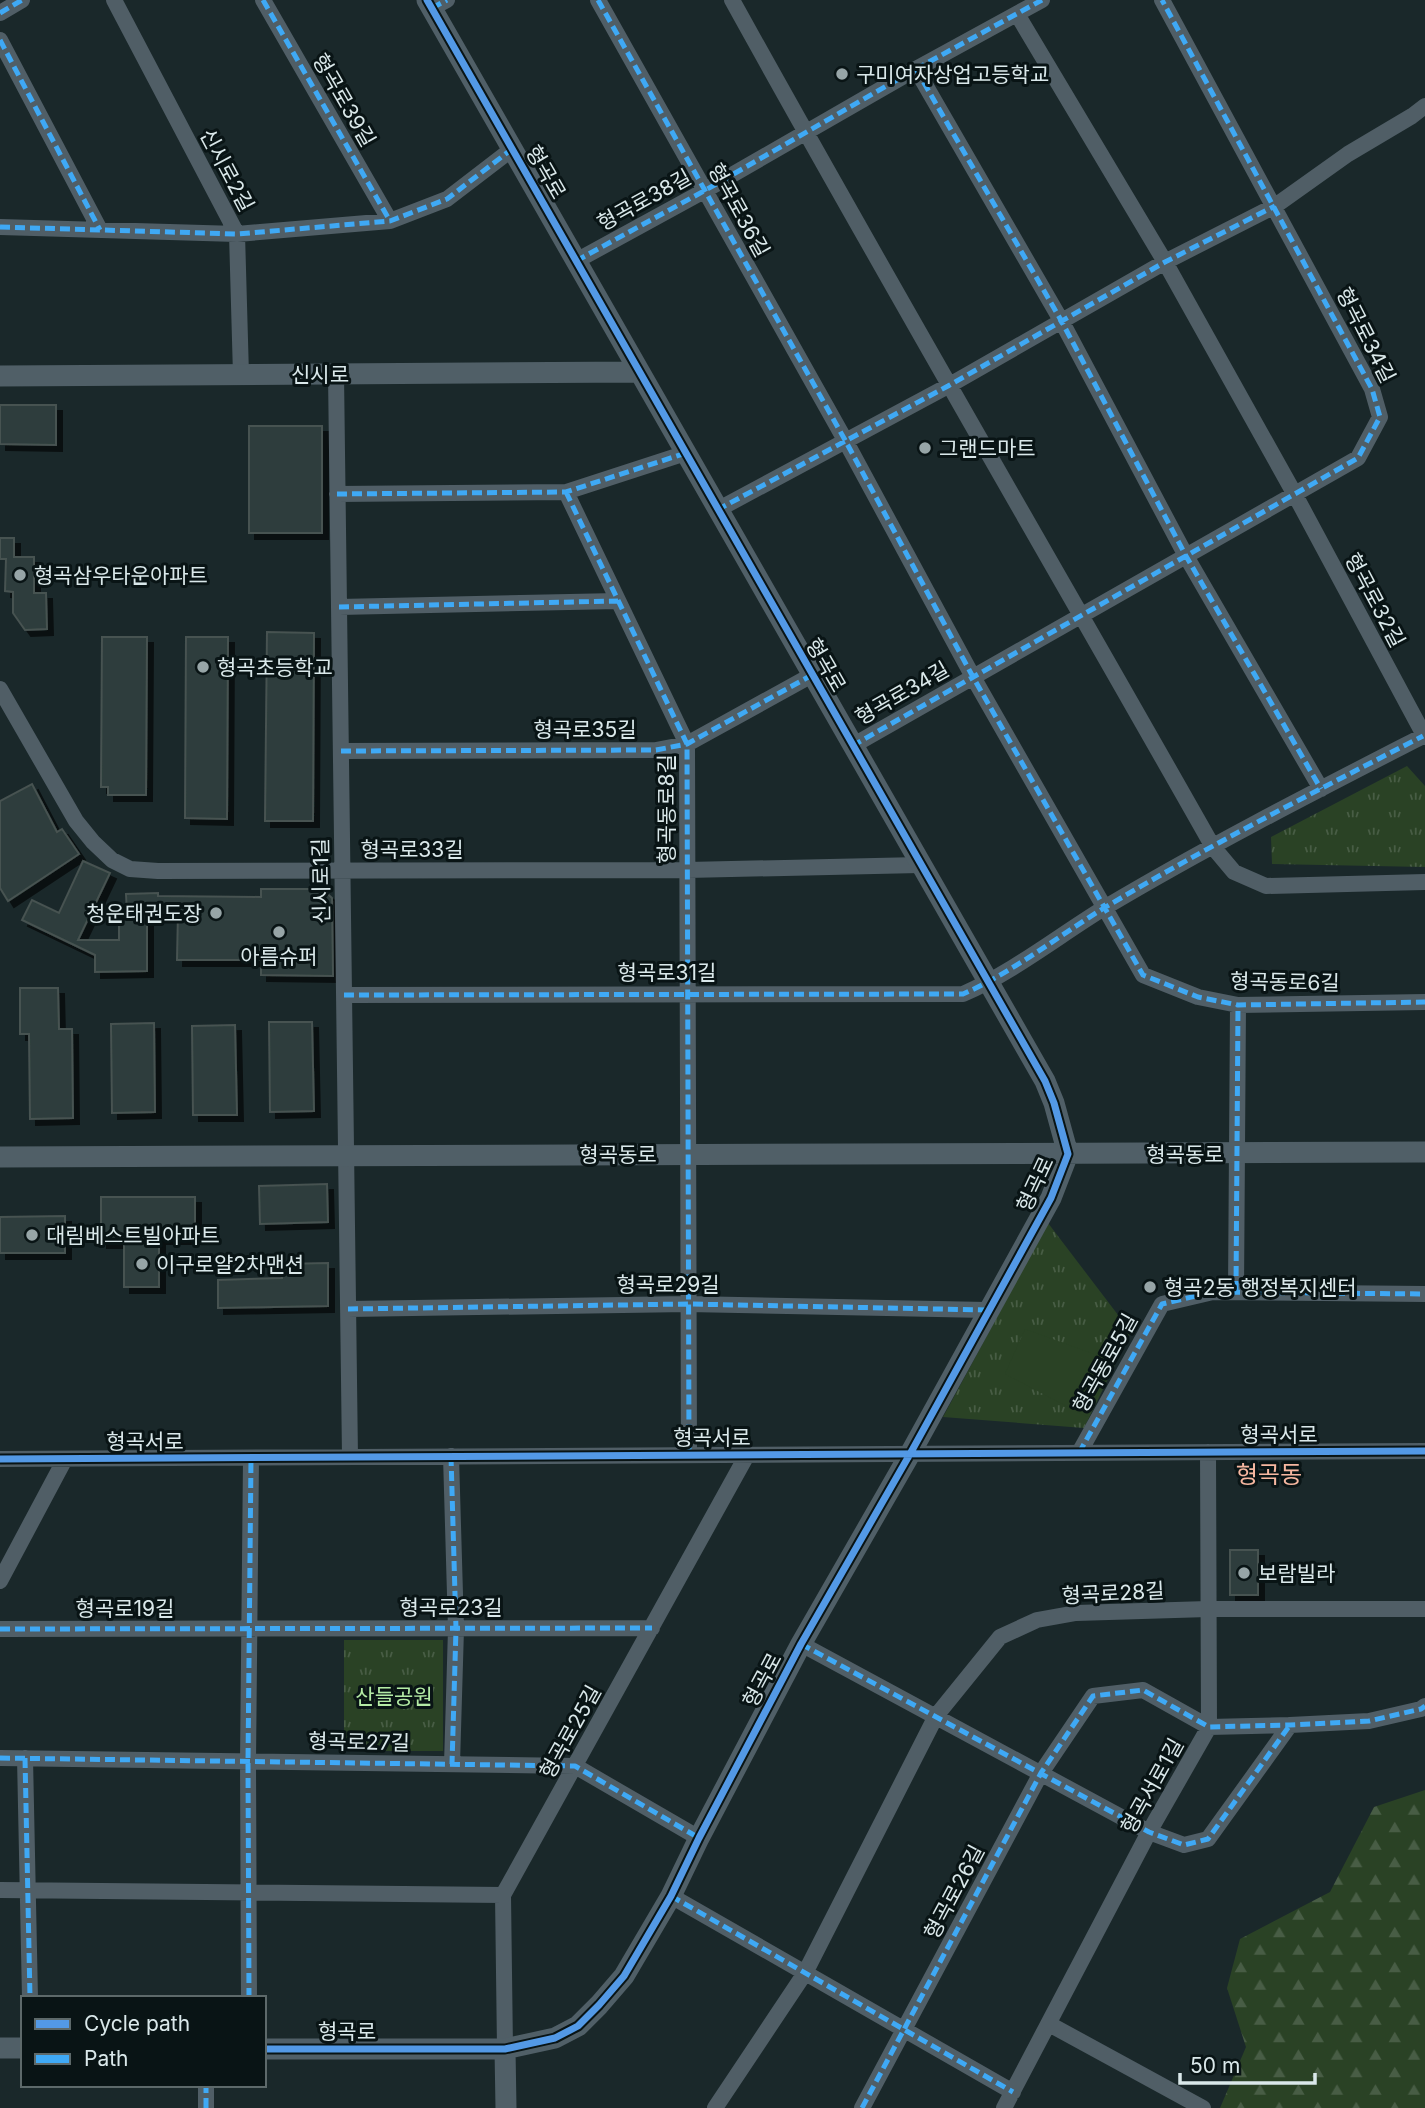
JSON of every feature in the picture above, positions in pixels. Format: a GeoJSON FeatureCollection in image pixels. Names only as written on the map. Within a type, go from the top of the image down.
{"type":"FeatureCollection","features":[{"type":"Feature","properties":{"kind":"street"},"geometry":{"type":"LineString","coordinates":[[0,13],[22,0]]}},
{"type":"Feature","properties":{"kind":"street","name":"신시로2길"},"geometry":{"type":"LineString","coordinates":[[114,0],[237,234],[241,374]]}},
{"type":"Feature","properties":{"kind":"street","name":"형곡로39길"},"geometry":{"type":"LineString","coordinates":[[262,0],[390,221]]}},
{"type":"Feature","properties":{"kind":"street","name":"형곡로36길"},"geometry":{"type":"LineString","coordinates":[[598,0],[845,440]]}},
{"type":"Feature","properties":{"kind":"street"},"geometry":{"type":"LineString","coordinates":[[732,0],[948,386],[1213,847],[1234,872],[1266,886],[1425,882]]}},
{"type":"Feature","properties":{"kind":"street","name":"형곡로38길"},"geometry":{"type":"LineString","coordinates":[[576,261],[1042,0]]}},
{"type":"Feature","properties":{"kind":"street"},"geometry":{"type":"LineString","coordinates":[[1162,0],[1275,206]]}},
{"type":"Feature","properties":{"kind":"street","name":"형곡로"},"geometry":{"type":"LineString","coordinates":[[266,2049],[505,2049],[555,2038],[578,2026],[624,1976],[671,1896],[801,1644],[910,1454],[1051,1198],[1068,1154],[1054,1103],[1045,1082],[512,149],[435,3]]}},
{"type":"Feature","properties":{"kind":"street"},"geometry":{"type":"LineString","coordinates":[[1017,14],[1165,262],[1294,493]]}},
{"type":"Feature","properties":{"kind":"street"},"geometry":{"type":"LineString","coordinates":[[0,40],[100,230]]}},
{"type":"Feature","properties":{"kind":"street"},"geometry":{"type":"LineString","coordinates":[[916,69],[1062,322],[1186,556],[1321,789]]}},
{"type":"Feature","properties":{"kind":"street"},"geometry":{"type":"LineString","coordinates":[[718,509],[948,386],[1165,262],[1275,206],[1348,154],[1425,106]]}},
{"type":"Feature","properties":{"kind":"street"},"geometry":{"type":"LineString","coordinates":[[0,227],[237,234],[390,221],[447,199],[512,149]]}},
{"type":"Feature","properties":{"kind":"street","name":"형곡로34길"},"geometry":{"type":"LineString","coordinates":[[852,746],[1358,458],[1380,417],[1373,389],[1275,206]]}},
{"type":"Feature","properties":{"kind":"street","name":"신시로"},"geometry":{"type":"LineString","coordinates":[[0,376],[639,372]]}},
{"type":"Feature","properties":{"kind":"street","name":"신시로1길"},"geometry":{"type":"LineString","coordinates":[[336,374],[346,1156]]}},
{"type":"Feature","properties":{"kind":"street","name":"형곡로34길"},"geometry":{"type":"LineString","coordinates":[[845,440],[973,677]]}},
{"type":"Feature","properties":{"kind":"street"},"geometry":{"type":"LineString","coordinates":[[337,494],[566,492],[686,453]]}},
{"type":"Feature","properties":{"kind":"street","name":"형곡동로8길"},"geometry":{"type":"LineString","coordinates":[[566,492],[687,744],[688,1154]]}},
{"type":"Feature","properties":{"kind":"street","name":"형곡로32길"},"geometry":{"type":"LineString","coordinates":[[987,983],[1104,908],[1321,789],[1424,737],[1294,493]]}},
{"type":"Feature","properties":{"kind":"street"},"geometry":{"type":"LineString","coordinates":[[339,607],[618,601]]}},
{"type":"Feature","properties":{"kind":"street","name":"형곡로35길"},"geometry":{"type":"LineString","coordinates":[[341,751],[656,750],[687,744],[812,675]]}},
{"type":"Feature","properties":{"kind":"street"},"geometry":{"type":"LineString","coordinates":[[973,677],[1104,908]]}},
{"type":"Feature","properties":{"kind":"street","name":"형곡로33길"},"geometry":{"type":"LineString","coordinates":[[0,689],[76,821],[112,860],[130,869],[687,870],[920,865]]}},
{"type":"Feature","properties":{"kind":"street","name":"형곡동로6길"},"geometry":{"type":"LineString","coordinates":[[1104,908],[1143,975],[1198,997],[1238,1005],[1425,1002]]}},
{"type":"Feature","properties":{"kind":"street","name":"형곡로31길"},"geometry":{"type":"LineString","coordinates":[[344,995],[963,994],[987,983]]}},
{"type":"Feature","properties":{"kind":"street","name":"형곡동로"},"geometry":{"type":"LineString","coordinates":[[1236,1291],[1238,1005]]}},
{"type":"Feature","properties":{"kind":"street","name":"형곡동로"},"geometry":{"type":"LineString","coordinates":[[0,1157],[1425,1152]]}},
{"type":"Feature","properties":{"kind":"street","name":"형곡서로"},"geometry":{"type":"LineString","coordinates":[[688,1154],[689,1455]]}},
{"type":"Feature","properties":{"kind":"street"},"geometry":{"type":"LineString","coordinates":[[346,1156],[350,1457]]}},
{"type":"Feature","properties":{"kind":"street","name":"형곡동로5길"},"geometry":{"type":"LineString","coordinates":[[1079,1453],[1162,1304],[1213,1292],[1236,1291],[1425,1294]]}},
{"type":"Feature","properties":{"kind":"street","name":"형곡로29길"},"geometry":{"type":"LineString","coordinates":[[348,1309],[688,1304],[987,1310]]}},
{"type":"Feature","properties":{"kind":"street","name":"형곡서로"},"geometry":{"type":"LineString","coordinates":[[0,1459],[1425,1451]]}},
{"type":"Feature","properties":{"kind":"street","name":"형곡서로1길"},"geometry":{"type":"LineString","coordinates":[[1004,2108],[1149,1832],[1209,1727],[1208,1452]]}},
{"type":"Feature","properties":{"kind":"street","name":"형곡로25길"},"geometry":{"type":"LineString","coordinates":[[503,1895],[747,1455]]}},
{"type":"Feature","properties":{"kind":"street"},"geometry":{"type":"LineString","coordinates":[[451,1456],[456,1629],[452,1765]]}},
{"type":"Feature","properties":{"kind":"street"},"geometry":{"type":"LineString","coordinates":[[0,1581],[65,1458]]}},
{"type":"Feature","properties":{"kind":"street"},"geometry":{"type":"LineString","coordinates":[[249,1996],[247,1892],[251,1458]]}},
{"type":"Feature","properties":{"kind":"street"},"geometry":{"type":"LineString","coordinates":[[1208,1609],[1425,1609]]}},
{"type":"Feature","properties":{"kind":"street","name":"형곡로28길"},"geometry":{"type":"LineString","coordinates":[[936,1716],[1000,1637],[1037,1620],[1076,1613],[1208,1609]]}},
{"type":"Feature","properties":{"kind":"street","name":"형곡로23길"},"geometry":{"type":"LineString","coordinates":[[250,1629],[652,1628]]}},
{"type":"Feature","properties":{"kind":"street","name":"형곡로19길"},"geometry":{"type":"LineString","coordinates":[[0,1629],[250,1629]]}},
{"type":"Feature","properties":{"kind":"street"},"geometry":{"type":"LineString","coordinates":[[801,1644],[1149,1832],[1184,1844],[1208,1839],[1290,1726]]}},
{"type":"Feature","properties":{"kind":"street"},"geometry":{"type":"LineString","coordinates":[[1041,1773],[1093,1696],[1143,1690],[1209,1727],[1369,1721],[1425,1706]]}},
{"type":"Feature","properties":{"kind":"street"},"geometry":{"type":"LineString","coordinates":[[715,2108],[805,1973],[936,1716]]}},
{"type":"Feature","properties":{"kind":"street","name":"형곡로27길"},"geometry":{"type":"LineString","coordinates":[[0,1758],[576,1766],[699,1838]]}},
{"type":"Feature","properties":{"kind":"street"},"geometry":{"type":"LineString","coordinates":[[25,1758],[30,1996]]}},
{"type":"Feature","properties":{"kind":"street","name":"형곡로26길"},"geometry":{"type":"LineString","coordinates":[[862,2108],[1041,1773]]}},
{"type":"Feature","properties":{"kind":"street"},"geometry":{"type":"LineString","coordinates":[[0,1890],[503,1895],[506,2108]]}},
{"type":"Feature","properties":{"kind":"street"},"geometry":{"type":"LineString","coordinates":[[671,1896],[1013,2092]]}},
{"type":"Feature","properties":{"kind":"street"},"geometry":{"type":"LineString","coordinates":[[1049,2024],[1203,2108]]}},
{"type":"Feature","properties":{"kind":"street"},"geometry":{"type":"LineString","coordinates":[[0,2048],[21,2048]]}},
{"type":"Feature","properties":{"kind":"street"},"geometry":{"type":"LineString","coordinates":[[206,2087],[206,2108]]}},
{"type":"Feature","properties":{"kind":"green space"},"geometry":{"type":"Polygon","coordinates":[[[1407,766],[1425,786],[1425,867],[1272,864],[1271,837],[1407,766]]]}},
{"type":"Feature","properties":{"kind":"green space"},"geometry":{"type":"Polygon","coordinates":[[[1048,1223],[1131,1332],[1084,1428],[943,1417],[1048,1223]]]}},
{"type":"Feature","properties":{"kind":"green space"},"geometry":{"type":"Polygon","coordinates":[[[1025,1329],[1113,1361],[1087,1417],[1005,1374],[1025,1329]]]}},
{"type":"Feature","properties":{"kind":"green space","name":"산들공원"},"geometry":{"type":"Polygon","coordinates":[[[344,1640],[443,1640],[443,1751],[344,1751],[344,1640]]]}},
{"type":"Feature","properties":{"kind":"green space"},"geometry":{"type":"Polygon","coordinates":[[[1425,1790],[1425,2108],[1220,2108],[1246,2047],[1227,1988],[1240,1939],[1330,1892],[1374,1807],[1425,1790]]]}},
{"type":"Feature","properties":{"kind":"building"},"geometry":{"type":"Polygon","coordinates":[[[0,405],[56,405],[56,445],[0,444],[0,405]]]}},
{"type":"Feature","properties":{"kind":"building"},"geometry":{"type":"Polygon","coordinates":[[[249,426],[322,426],[322,533],[249,533],[249,426]]]}},
{"type":"Feature","properties":{"kind":"building","name":"형곡삼우타운아파트"},"geometry":{"type":"Polygon","coordinates":[[[0,538],[14,538],[14,557],[34,557],[34,593],[46,593],[47,629],[25,630],[13,613],[13,592],[5,591],[6,559],[0,559],[0,538]]]}},
{"type":"Feature","properties":{"kind":"building"},"geometry":{"type":"Polygon","coordinates":[[[267,632],[314,633],[313,821],[265,821],[267,632]]]}},
{"type":"Feature","properties":{"kind":"building"},"geometry":{"type":"Polygon","coordinates":[[[102,637],[147,637],[146,795],[108,795],[108,787],[101,787],[102,637]]]}},
{"type":"Feature","properties":{"kind":"building"},"geometry":{"type":"Polygon","coordinates":[[[186,637],[228,637],[227,819],[185,818],[186,637]]]}},
{"type":"Feature","properties":{"kind":"building"},"geometry":{"type":"Polygon","coordinates":[[[32,784],[57,832],[62,829],[79,854],[8,901],[0,888],[0,801],[32,784]]]}},
{"type":"Feature","properties":{"kind":"building"},"geometry":{"type":"Polygon","coordinates":[[[83,861],[110,873],[78,940],[119,940],[119,915],[127,914],[126,894],[261,897],[261,889],[322,889],[332,898],[333,976],[261,975],[261,960],[177,960],[178,913],[147,913],[147,971],[95,972],[95,955],[22,920],[32,900],[59,913],[83,861]]]}},
{"type":"Feature","properties":{"kind":"building"},"geometry":{"type":"Polygon","coordinates":[[[20,988],[58,988],[59,1029],[72,1029],[73,1118],[30,1119],[29,1034],[20,1034],[20,988]]]}},
{"type":"Feature","properties":{"kind":"building"},"geometry":{"type":"Polygon","coordinates":[[[269,1022],[312,1022],[314,1111],[270,1112],[269,1022]]]}},
{"type":"Feature","properties":{"kind":"building"},"geometry":{"type":"Polygon","coordinates":[[[154,1023],[155,1112],[112,1113],[111,1024],[154,1023]]]}},
{"type":"Feature","properties":{"kind":"building"},"geometry":{"type":"Polygon","coordinates":[[[235,1025],[237,1115],[193,1115],[192,1026],[235,1025]]]}},
{"type":"Feature","properties":{"kind":"building"},"geometry":{"type":"Polygon","coordinates":[[[327,1184],[328,1222],[260,1224],[259,1186],[327,1184]]]}},
{"type":"Feature","properties":{"kind":"building","name":"이구로얄2차맨션"},"geometry":{"type":"Polygon","coordinates":[[[101,1197],[195,1197],[195,1238],[159,1238],[159,1287],[124,1287],[124,1242],[101,1242],[101,1197]]]}},
{"type":"Feature","properties":{"kind":"building","name":"대림베스트빌아파트"},"geometry":{"type":"Polygon","coordinates":[[[65,1216],[65,1253],[0,1253],[0,1217],[65,1216]]]}},
{"type":"Feature","properties":{"kind":"building"},"geometry":{"type":"Polygon","coordinates":[[[328,1263],[328,1306],[218,1308],[218,1280],[282,1278],[281,1264],[328,1263]]]}},
{"type":"Feature","properties":{"kind":"building","name":"보람빌라"},"geometry":{"type":"Polygon","coordinates":[[[1230,1550],[1258,1550],[1258,1595],[1230,1595],[1230,1550]]]}},
{"type":"Feature","properties":{"kind":"marked path"},"geometry":{"type":"LineString","coordinates":[[0,13],[22,0]]}},
{"type":"Feature","properties":{"kind":"marked path"},"geometry":{"type":"LineString","coordinates":[[263,0],[390,221]]}},
{"type":"Feature","properties":{"kind":"marked path"},"geometry":{"type":"LineString","coordinates":[[432,8],[447,0]]}},
{"type":"Feature","properties":{"kind":"marked path"},"geometry":{"type":"LineString","coordinates":[[598,0],[845,440],[973,677],[1143,975],[1198,997],[1238,1005],[1425,1002]]}},
{"type":"Feature","properties":{"kind":"marked path"},"geometry":{"type":"LineString","coordinates":[[576,261],[1042,0]]}},
{"type":"Feature","properties":{"kind":"marked path"},"geometry":{"type":"LineString","coordinates":[[852,746],[1358,458],[1380,417],[1372,389],[1162,0]]}},
{"type":"Feature","properties":{"kind":"marked path"},"geometry":{"type":"LineString","coordinates":[[0,40],[100,230]]}},
{"type":"Feature","properties":{"kind":"marked path"},"geometry":{"type":"LineString","coordinates":[[916,69],[1062,322],[1186,556],[1321,789]]}},
{"type":"Feature","properties":{"kind":"marked path"},"geometry":{"type":"LineString","coordinates":[[0,227],[237,234],[390,221],[447,199],[512,149]]}},
{"type":"Feature","properties":{"kind":"marked path"},"geometry":{"type":"LineString","coordinates":[[717,510],[948,386],[1165,262],[1275,206]]}},
{"type":"Feature","properties":{"kind":"marked path"},"geometry":{"type":"LineString","coordinates":[[337,494],[566,492],[686,453]]}},
{"type":"Feature","properties":{"kind":"marked path"},"geometry":{"type":"LineString","coordinates":[[566,492],[687,744],[689,1455]]}},
{"type":"Feature","properties":{"kind":"marked path"},"geometry":{"type":"LineString","coordinates":[[339,607],[618,601]]}},
{"type":"Feature","properties":{"kind":"marked path"},"geometry":{"type":"LineString","coordinates":[[341,751],[656,750],[687,744],[812,675]]}},
{"type":"Feature","properties":{"kind":"marked path"},"geometry":{"type":"LineString","coordinates":[[344,995],[963,994],[1000,975],[1104,908],[1183,863],[1423,736]]}},
{"type":"Feature","properties":{"kind":"marked path"},"geometry":{"type":"LineString","coordinates":[[1236,1291],[1238,1005]]}},
{"type":"Feature","properties":{"kind":"marked path"},"geometry":{"type":"LineString","coordinates":[[1079,1453],[1162,1304],[1213,1292],[1425,1294]]}},
{"type":"Feature","properties":{"kind":"marked path"},"geometry":{"type":"LineString","coordinates":[[348,1309],[688,1304],[987,1310]]}},
{"type":"Feature","properties":{"kind":"marked path"},"geometry":{"type":"LineString","coordinates":[[451,1456],[456,1629],[452,1764]]}},
{"type":"Feature","properties":{"kind":"marked path"},"geometry":{"type":"LineString","coordinates":[[249,1996],[251,1458]]}},
{"type":"Feature","properties":{"kind":"marked path"},"geometry":{"type":"LineString","coordinates":[[0,1629],[652,1628]]}},
{"type":"Feature","properties":{"kind":"marked path"},"geometry":{"type":"LineString","coordinates":[[801,1644],[1149,1832],[1184,1845],[1208,1839],[1290,1725]]}},
{"type":"Feature","properties":{"kind":"marked path"},"geometry":{"type":"LineString","coordinates":[[862,2108],[1041,1773],[1093,1696],[1143,1690],[1209,1727],[1369,1721],[1425,1706]]}},
{"type":"Feature","properties":{"kind":"marked path"},"geometry":{"type":"LineString","coordinates":[[0,1758],[575,1766],[699,1838]]}},
{"type":"Feature","properties":{"kind":"marked path"},"geometry":{"type":"LineString","coordinates":[[25,1758],[30,1996]]}},
{"type":"Feature","properties":{"kind":"marked path"},"geometry":{"type":"LineString","coordinates":[[671,1896],[1013,2092]]}},
{"type":"Feature","properties":{"kind":"marked path"},"geometry":{"type":"LineString","coordinates":[[206,2087],[206,2108]]}},
{"type":"Feature","properties":{"kind":"cycle path"},"geometry":{"type":"LineString","coordinates":[[266,2049],[505,2049],[555,2038],[578,2026],[599,2005],[624,1976],[671,1896],[801,1644],[910,1454],[1051,1198],[1068,1154],[1045,1081],[427,0]]}},
{"type":"Feature","properties":{"kind":"cycle path"},"geometry":{"type":"LineString","coordinates":[[0,1459],[1425,1451]]}},
{"type":"Feature","properties":{"kind":"place","name":"구미여자상업고등학교"},"geometry":{"type":"Point","coordinates":[842,74]}},
{"type":"Feature","properties":{"kind":"place","name":"그랜드마트"},"geometry":{"type":"Point","coordinates":[925,448]}},
{"type":"Feature","properties":{"kind":"place","name":"형곡삼우타운아파트"},"geometry":{"type":"Point","coordinates":[20,575]}},
{"type":"Feature","properties":{"kind":"place","name":"형곡초등학교"},"geometry":{"type":"Point","coordinates":[203,667]}},
{"type":"Feature","properties":{"kind":"place","name":"청운태권도장"},"geometry":{"type":"Point","coordinates":[216,913]}},
{"type":"Feature","properties":{"kind":"place","name":"아름슈퍼"},"geometry":{"type":"Point","coordinates":[279,932]}},
{"type":"Feature","properties":{"kind":"place","name":"대림베스트빌아파트"},"geometry":{"type":"Point","coordinates":[32,1235]}},
{"type":"Feature","properties":{"kind":"place","name":"이구로얄2차맨션"},"geometry":{"type":"Point","coordinates":[142,1264]}},
{"type":"Feature","properties":{"kind":"place","name":"형곡2동 행정복지센터"},"geometry":{"type":"Point","coordinates":[1150,1287]}},
{"type":"Feature","properties":{"kind":"place","name":"보람빌라"},"geometry":{"type":"Point","coordinates":[1244,1573]}},
{"type":"Feature","properties":{"kind":"district","name":"형곡동"},"geometry":{"type":"Point","coordinates":[1269,1474]}}]}
